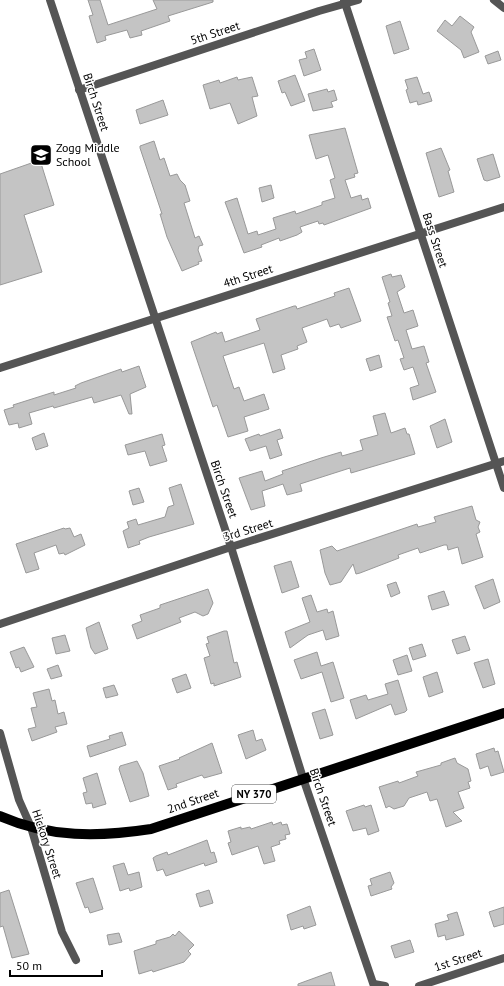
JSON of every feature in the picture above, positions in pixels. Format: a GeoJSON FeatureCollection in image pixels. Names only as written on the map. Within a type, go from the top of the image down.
{"type":"FeatureCollection","features":[{"type":"Feature","properties":{"kind":"main road","name":"2nd Street"},"geometry":{"type":"LineString","coordinates":[[0,816],[31,827],[72,835],[114,835],[151,829],[504,713]]}},
{"type":"Feature","properties":{"kind":"street","name":"Birch Street"},"geometry":{"type":"LineString","coordinates":[[50,0],[154,319],[231,547],[303,778],[374,985]]}},
{"type":"Feature","properties":{"kind":"street","name":"5th Street"},"geometry":{"type":"LineString","coordinates":[[79,90],[345,2],[358,0]]}},
{"type":"Feature","properties":{"kind":"street"},"geometry":{"type":"LineString","coordinates":[[494,0],[504,8]]}},
{"type":"Feature","properties":{"kind":"street","name":"Bass Street"},"geometry":{"type":"LineString","coordinates":[[345,2],[421,234],[500,462],[504,488]]}},
{"type":"Feature","properties":{"kind":"street","name":"4th Street"},"geometry":{"type":"LineString","coordinates":[[0,368],[504,207]]}},
{"type":"Feature","properties":{"kind":"street","name":"3rd Street"},"geometry":{"type":"LineString","coordinates":[[0,624],[231,547],[500,462]]}},
{"type":"Feature","properties":{"kind":"street","name":"Hickory Street"},"geometry":{"type":"LineString","coordinates":[[0,733],[19,800],[31,827],[62,932],[76,960]]}},
{"type":"Feature","properties":{"kind":"street","name":"1st Street"},"geometry":{"type":"LineString","coordinates":[[419,986],[504,958]]}},
{"type":"Feature","properties":{"kind":"street"},"geometry":{"type":"LineString","coordinates":[[374,985],[385,986]]}},
{"type":"Feature","properties":{"kind":"building"},"geometry":{"type":"Polygon","coordinates":[[[88,0],[100,0],[108,25],[157,9],[153,0],[213,0],[213,2],[168,16],[170,21],[141,31],[142,35],[130,38],[127,30],[105,36],[106,40],[97,43],[89,16],[93,15],[88,0]]]}},
{"type":"Feature","properties":{"kind":"building"},"geometry":{"type":"Polygon","coordinates":[[[460,16],[474,27],[471,32],[479,52],[464,58],[461,50],[437,31],[445,20],[452,26],[460,16]]]}},
{"type":"Feature","properties":{"kind":"building"},"geometry":{"type":"Polygon","coordinates":[[[400,21],[409,49],[394,54],[386,26],[400,21]]]}},
{"type":"Feature","properties":{"kind":"building"},"geometry":{"type":"Polygon","coordinates":[[[314,49],[321,70],[304,76],[299,60],[307,58],[305,52],[314,49]]]}},
{"type":"Feature","properties":{"kind":"building"},"geometry":{"type":"Polygon","coordinates":[[[498,51],[501,60],[488,64],[485,56],[498,51]]]}},
{"type":"Feature","properties":{"kind":"building"},"geometry":{"type":"Polygon","coordinates":[[[295,75],[305,101],[291,106],[285,92],[282,93],[278,81],[295,75]]]}},
{"type":"Feature","properties":{"kind":"building"},"geometry":{"type":"Polygon","coordinates":[[[237,77],[238,80],[252,77],[258,96],[252,97],[257,116],[238,124],[230,103],[210,109],[203,85],[219,80],[220,83],[237,77]]]}},
{"type":"Feature","properties":{"kind":"building"},"geometry":{"type":"Polygon","coordinates":[[[417,77],[423,94],[429,92],[432,101],[418,105],[417,101],[410,103],[405,80],[417,77]]]}},
{"type":"Feature","properties":{"kind":"building"},"geometry":{"type":"Polygon","coordinates":[[[327,89],[328,92],[334,90],[337,100],[331,102],[333,107],[313,111],[308,94],[327,89]]]}},
{"type":"Feature","properties":{"kind":"building"},"geometry":{"type":"Polygon","coordinates":[[[163,100],[168,115],[140,124],[136,110],[163,100]]]}},
{"type":"Feature","properties":{"kind":"building"},"geometry":{"type":"Polygon","coordinates":[[[345,128],[358,173],[354,174],[355,177],[345,180],[351,198],[361,195],[362,200],[368,198],[371,208],[324,225],[323,223],[319,224],[318,221],[300,227],[302,232],[297,235],[280,241],[279,238],[261,245],[262,247],[244,253],[225,202],[237,198],[248,234],[257,231],[258,235],[276,229],[273,218],[295,211],[296,214],[322,205],[322,202],[335,198],[330,180],[335,178],[328,155],[316,159],[309,135],[345,128]]]}},
{"type":"Feature","properties":{"kind":"building"},"geometry":{"type":"Polygon","coordinates":[[[154,141],[160,160],[164,158],[170,176],[177,174],[185,185],[190,201],[184,203],[195,238],[199,236],[203,245],[199,246],[198,250],[202,261],[198,262],[199,264],[182,271],[167,237],[160,214],[162,214],[140,148],[140,146],[154,141]]]}},
{"type":"Feature","properties":{"kind":"building"},"geometry":{"type":"Polygon","coordinates":[[[441,148],[450,170],[448,171],[454,192],[439,197],[426,153],[441,148]]]}},
{"type":"Feature","properties":{"kind":"building"},"geometry":{"type":"Polygon","coordinates":[[[493,154],[500,177],[487,181],[484,180],[477,159],[493,154]]]}},
{"type":"Feature","properties":{"kind":"building"},"geometry":{"type":"Polygon","coordinates":[[[40,160],[54,205],[24,215],[42,272],[0,285],[0,174],[40,160]]]}},
{"type":"Feature","properties":{"kind":"building"},"geometry":{"type":"Polygon","coordinates":[[[271,185],[274,198],[262,202],[259,188],[271,185]]]}},
{"type":"Feature","properties":{"kind":"building"},"geometry":{"type":"Polygon","coordinates":[[[391,274],[392,277],[401,275],[405,287],[397,292],[404,313],[413,310],[418,326],[406,330],[412,349],[424,346],[429,362],[426,363],[436,392],[413,400],[410,388],[419,385],[413,367],[404,370],[400,359],[404,358],[398,340],[395,341],[387,317],[392,316],[388,303],[390,302],[382,277],[391,274]]]}},
{"type":"Feature","properties":{"kind":"building"},"geometry":{"type":"Polygon","coordinates":[[[349,288],[361,321],[341,328],[339,324],[330,327],[327,319],[302,328],[307,342],[297,346],[298,349],[281,355],[285,369],[273,373],[264,343],[223,356],[234,389],[239,387],[244,401],[264,394],[269,409],[244,417],[248,431],[228,437],[217,405],[213,407],[191,342],[216,332],[217,334],[222,332],[225,342],[260,330],[256,319],[294,306],[296,306],[297,309],[335,296],[334,293],[349,288]]]}},
{"type":"Feature","properties":{"kind":"building"},"geometry":{"type":"Polygon","coordinates":[[[379,355],[382,367],[370,371],[366,359],[379,355]]]}},
{"type":"Feature","properties":{"kind":"building"},"geometry":{"type":"Polygon","coordinates":[[[139,366],[146,387],[130,394],[132,414],[129,414],[121,395],[94,403],[92,397],[54,408],[53,406],[29,413],[32,424],[19,428],[18,423],[9,425],[4,410],[14,407],[13,405],[54,392],[54,395],[76,388],[75,386],[81,383],[121,369],[122,372],[139,366]]]}},
{"type":"Feature","properties":{"kind":"building"},"geometry":{"type":"Polygon","coordinates":[[[385,413],[391,433],[405,428],[407,434],[409,434],[415,454],[351,473],[350,468],[300,484],[302,491],[287,495],[283,484],[262,491],[265,506],[251,510],[239,478],[262,471],[265,481],[283,474],[282,471],[321,458],[341,452],[342,456],[363,450],[360,440],[378,435],[373,416],[385,413]]]}},
{"type":"Feature","properties":{"kind":"building"},"geometry":{"type":"Polygon","coordinates":[[[445,419],[452,442],[437,448],[430,426],[445,419]]]}},
{"type":"Feature","properties":{"kind":"building"},"geometry":{"type":"Polygon","coordinates":[[[280,429],[283,438],[277,440],[282,455],[270,459],[266,446],[250,451],[245,439],[259,434],[260,436],[280,429]]]}},
{"type":"Feature","properties":{"kind":"building"},"geometry":{"type":"Polygon","coordinates":[[[44,433],[48,446],[36,450],[32,438],[44,433]]]}},
{"type":"Feature","properties":{"kind":"building"},"geometry":{"type":"Polygon","coordinates":[[[162,434],[165,445],[162,446],[167,461],[150,466],[145,451],[128,455],[125,445],[162,434]]]}},
{"type":"Feature","properties":{"kind":"building"},"geometry":{"type":"Polygon","coordinates":[[[181,484],[194,524],[149,537],[139,541],[140,544],[128,548],[123,531],[129,528],[127,522],[136,519],[138,525],[165,517],[168,507],[174,505],[169,488],[181,484]]]}},
{"type":"Feature","properties":{"kind":"building"},"geometry":{"type":"Polygon","coordinates":[[[139,488],[144,502],[133,505],[129,491],[139,488]]]}},
{"type":"Feature","properties":{"kind":"building"},"geometry":{"type":"Polygon","coordinates":[[[472,506],[476,520],[480,522],[478,527],[480,532],[476,534],[483,557],[462,564],[458,547],[448,550],[447,545],[444,545],[420,553],[418,548],[398,555],[399,558],[356,574],[353,564],[341,582],[330,585],[325,573],[320,550],[332,546],[337,551],[417,524],[418,527],[436,522],[434,517],[472,506]]]}},
{"type":"Feature","properties":{"kind":"building"},"geometry":{"type":"Polygon","coordinates":[[[64,528],[70,528],[74,537],[81,534],[85,545],[65,555],[64,553],[59,554],[56,545],[34,553],[39,569],[26,573],[16,544],[64,528]]]}},
{"type":"Feature","properties":{"kind":"building"},"geometry":{"type":"Polygon","coordinates":[[[291,561],[299,587],[282,593],[274,566],[291,561]]]}},
{"type":"Feature","properties":{"kind":"building"},"geometry":{"type":"Polygon","coordinates":[[[493,579],[500,602],[484,609],[475,586],[493,579]]]}},
{"type":"Feature","properties":{"kind":"building"},"geometry":{"type":"Polygon","coordinates":[[[396,582],[400,593],[391,597],[387,585],[396,582]]]}},
{"type":"Feature","properties":{"kind":"building"},"geometry":{"type":"Polygon","coordinates":[[[208,589],[213,603],[208,614],[203,616],[195,612],[179,618],[181,622],[137,639],[132,625],[142,621],[140,615],[160,608],[160,605],[208,589]]]}},
{"type":"Feature","properties":{"kind":"building"},"geometry":{"type":"Polygon","coordinates":[[[444,591],[449,605],[432,610],[428,596],[444,591]]]}},
{"type":"Feature","properties":{"kind":"building"},"geometry":{"type":"Polygon","coordinates":[[[311,595],[317,612],[327,609],[328,613],[333,611],[339,636],[326,640],[323,630],[308,635],[290,648],[285,632],[310,622],[302,598],[311,595]]]}},
{"type":"Feature","properties":{"kind":"building"},"geometry":{"type":"Polygon","coordinates":[[[99,622],[108,649],[95,654],[91,648],[86,628],[99,622]]]}},
{"type":"Feature","properties":{"kind":"building"},"geometry":{"type":"Polygon","coordinates":[[[227,631],[234,663],[237,662],[241,677],[214,686],[214,683],[211,684],[204,658],[210,656],[206,644],[209,643],[207,637],[227,631]]]}},
{"type":"Feature","properties":{"kind":"building"},"geometry":{"type":"Polygon","coordinates":[[[65,635],[70,651],[56,654],[52,638],[65,635]]]}},
{"type":"Feature","properties":{"kind":"building"},"geometry":{"type":"Polygon","coordinates":[[[465,636],[470,650],[457,654],[452,640],[465,636]]]}},
{"type":"Feature","properties":{"kind":"building"},"geometry":{"type":"Polygon","coordinates":[[[422,644],[426,656],[413,660],[409,648],[422,644]]]}},
{"type":"Feature","properties":{"kind":"building"},"geometry":{"type":"Polygon","coordinates":[[[24,647],[34,667],[21,672],[19,667],[16,668],[10,652],[24,647]]]}},
{"type":"Feature","properties":{"kind":"building"},"geometry":{"type":"Polygon","coordinates":[[[317,652],[321,666],[333,662],[344,698],[331,702],[322,672],[301,679],[294,660],[317,652]]]}},
{"type":"Feature","properties":{"kind":"building"},"geometry":{"type":"Polygon","coordinates":[[[407,655],[412,671],[398,675],[393,660],[407,655]]]}},
{"type":"Feature","properties":{"kind":"building"},"geometry":{"type":"Polygon","coordinates":[[[488,659],[495,684],[483,688],[474,663],[488,659]]]}},
{"type":"Feature","properties":{"kind":"building"},"geometry":{"type":"Polygon","coordinates":[[[58,665],[62,676],[51,679],[47,669],[58,665]]]}},
{"type":"Feature","properties":{"kind":"building"},"geometry":{"type":"Polygon","coordinates":[[[437,672],[443,692],[429,697],[423,677],[437,672]]]}},
{"type":"Feature","properties":{"kind":"building"},"geometry":{"type":"Polygon","coordinates":[[[186,674],[191,688],[177,693],[172,679],[186,674]]]}},
{"type":"Feature","properties":{"kind":"building"},"geometry":{"type":"Polygon","coordinates":[[[398,680],[407,710],[405,712],[395,715],[391,704],[356,719],[350,700],[366,695],[368,700],[388,694],[385,684],[398,680]]]}},
{"type":"Feature","properties":{"kind":"building"},"geometry":{"type":"Polygon","coordinates":[[[114,685],[118,695],[106,698],[103,688],[114,685]]]}},
{"type":"Feature","properties":{"kind":"building"},"geometry":{"type":"Polygon","coordinates":[[[49,689],[52,701],[55,700],[58,714],[64,712],[67,724],[55,727],[57,732],[32,741],[28,729],[36,727],[31,708],[37,707],[33,693],[49,689]]]}},
{"type":"Feature","properties":{"kind":"building"},"geometry":{"type":"Polygon","coordinates":[[[325,709],[333,735],[320,739],[312,713],[325,709]]]}},
{"type":"Feature","properties":{"kind":"building"},"geometry":{"type":"Polygon","coordinates":[[[253,730],[256,741],[262,739],[266,750],[246,759],[238,735],[253,730]]]}},
{"type":"Feature","properties":{"kind":"building"},"geometry":{"type":"Polygon","coordinates":[[[122,732],[126,745],[90,757],[87,746],[110,739],[109,736],[122,732]]]}},
{"type":"Feature","properties":{"kind":"building"},"geometry":{"type":"Polygon","coordinates":[[[212,743],[222,773],[204,778],[202,775],[176,784],[177,787],[168,790],[159,766],[180,759],[179,758],[212,743]]]}},
{"type":"Feature","properties":{"kind":"building"},"geometry":{"type":"Polygon","coordinates":[[[494,748],[495,752],[498,751],[504,772],[491,776],[488,766],[480,769],[476,754],[494,748]]]}},
{"type":"Feature","properties":{"kind":"building"},"geometry":{"type":"Polygon","coordinates":[[[455,758],[457,763],[468,769],[471,781],[468,782],[470,788],[458,792],[464,808],[453,812],[462,821],[446,827],[437,799],[430,801],[427,792],[409,798],[404,806],[394,809],[389,806],[386,808],[379,787],[398,781],[399,783],[418,776],[416,772],[441,765],[441,763],[455,758]]]}},
{"type":"Feature","properties":{"kind":"building"},"geometry":{"type":"Polygon","coordinates":[[[137,761],[143,773],[149,796],[130,802],[119,769],[120,766],[137,761]]]}},
{"type":"Feature","properties":{"kind":"building"},"geometry":{"type":"Polygon","coordinates":[[[97,773],[106,804],[93,808],[92,803],[86,804],[83,793],[87,792],[83,778],[97,773]]]}},
{"type":"Feature","properties":{"kind":"building"},"geometry":{"type":"Polygon","coordinates":[[[364,805],[365,807],[371,805],[379,831],[368,835],[366,828],[353,831],[346,811],[364,805]]]}},
{"type":"Feature","properties":{"kind":"building"},"geometry":{"type":"Polygon","coordinates":[[[272,822],[273,825],[281,822],[282,825],[287,824],[290,834],[285,835],[286,839],[279,841],[280,844],[271,847],[275,861],[264,864],[258,846],[232,855],[228,843],[231,842],[228,831],[241,827],[241,829],[250,827],[251,829],[272,822]]]}},
{"type":"Feature","properties":{"kind":"building"},"geometry":{"type":"Polygon","coordinates":[[[207,840],[211,853],[214,852],[217,862],[205,866],[204,863],[166,876],[163,869],[157,871],[153,858],[156,856],[167,852],[168,855],[207,840]]]}},
{"type":"Feature","properties":{"kind":"building"},"geometry":{"type":"Polygon","coordinates":[[[124,863],[128,875],[139,872],[142,887],[130,891],[129,888],[120,891],[113,866],[124,863]]]}},
{"type":"Feature","properties":{"kind":"building"},"geometry":{"type":"Polygon","coordinates":[[[390,872],[394,883],[391,887],[392,889],[371,896],[368,886],[372,885],[370,879],[390,872]]]}},
{"type":"Feature","properties":{"kind":"building"},"geometry":{"type":"Polygon","coordinates":[[[93,878],[103,909],[90,913],[88,907],[85,908],[76,883],[93,878]]]}},
{"type":"Feature","properties":{"kind":"building"},"geometry":{"type":"Polygon","coordinates":[[[9,890],[29,954],[12,958],[3,926],[0,927],[0,893],[9,890]]]}},
{"type":"Feature","properties":{"kind":"building"},"geometry":{"type":"Polygon","coordinates":[[[209,890],[213,903],[200,907],[196,894],[209,890]]]}},
{"type":"Feature","properties":{"kind":"building"},"geometry":{"type":"Polygon","coordinates":[[[310,906],[316,925],[304,929],[303,926],[291,930],[287,915],[310,906]]]}},
{"type":"Feature","properties":{"kind":"building"},"geometry":{"type":"Polygon","coordinates":[[[504,907],[504,924],[494,927],[489,912],[504,907]]]}},
{"type":"Feature","properties":{"kind":"building"},"geometry":{"type":"Polygon","coordinates":[[[457,912],[464,935],[446,940],[445,935],[438,937],[435,924],[449,920],[447,915],[457,912]]]}},
{"type":"Feature","properties":{"kind":"building"},"geometry":{"type":"Polygon","coordinates":[[[179,931],[194,945],[188,951],[191,954],[184,962],[153,972],[152,970],[139,974],[134,951],[156,944],[156,941],[170,937],[173,934],[175,936],[179,931]]]}},
{"type":"Feature","properties":{"kind":"building"},"geometry":{"type":"Polygon","coordinates":[[[119,933],[122,942],[109,945],[107,935],[119,933]]]}},
{"type":"Feature","properties":{"kind":"building"},"geometry":{"type":"Polygon","coordinates":[[[410,940],[414,952],[395,958],[391,946],[410,940]]]}},
{"type":"Feature","properties":{"kind":"building"},"geometry":{"type":"Polygon","coordinates":[[[331,972],[335,986],[298,986],[298,984],[331,972]]]}},
{"type":"Feature","properties":{"kind":"place","name":"Zogg Middle School"},"geometry":{"type":"Point","coordinates":[41,155]}}]}
